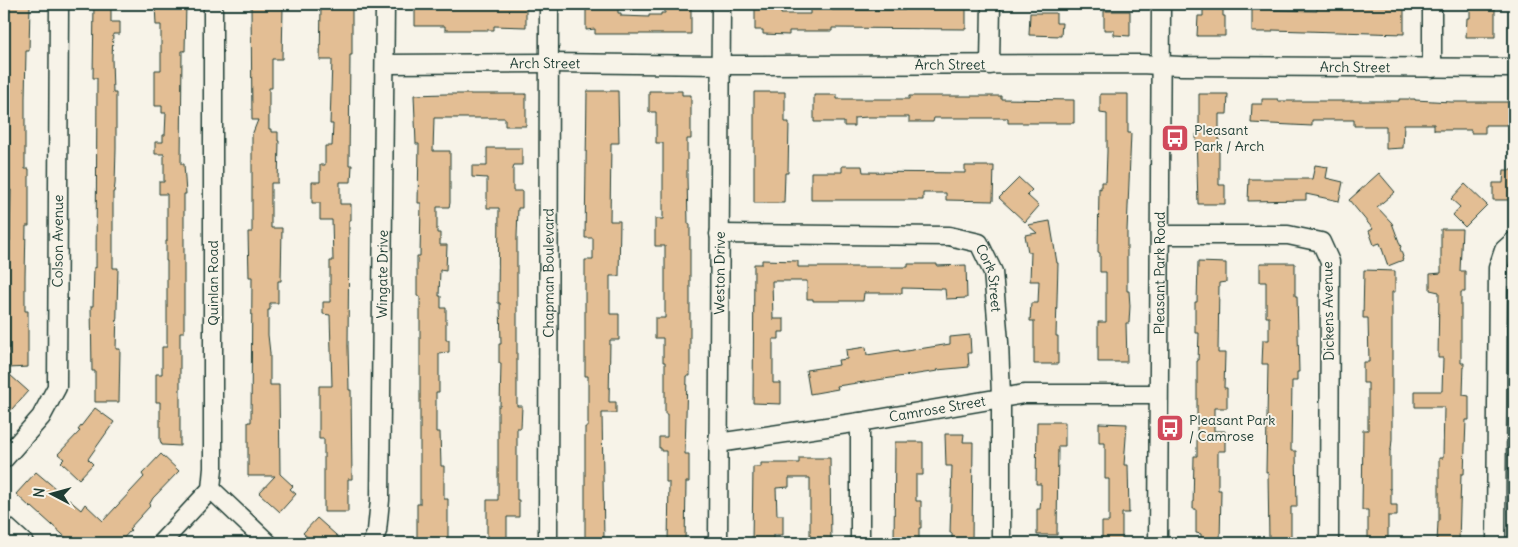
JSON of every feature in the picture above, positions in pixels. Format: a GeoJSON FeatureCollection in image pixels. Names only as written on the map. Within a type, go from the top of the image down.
{"type":"FeatureCollection","features":[{"type":"Feature","properties":{"kind":"street","name":"Colson Avenue"},"geometry":{"type":"LineString","coordinates":[[4,459],[41,417],[57,387],[58,4]]}},
{"type":"Feature","properties":{"kind":"street","name":"Quinlan Road"},"geometry":{"type":"LineString","coordinates":[[211,489],[213,468],[213,4]]}},
{"type":"Feature","properties":{"kind":"street","name":"Wingate Drive"},"geometry":{"type":"LineString","coordinates":[[372,543],[377,531],[380,500],[385,4]]}},
{"type":"Feature","properties":{"kind":"street","name":"Chapman Boulevard"},"geometry":{"type":"LineString","coordinates":[[548,543],[550,4]]}},
{"type":"Feature","properties":{"kind":"street","name":"Weston Drive"},"geometry":{"type":"LineString","coordinates":[[718,543],[720,4]]}},
{"type":"Feature","properties":{"kind":"street"},"geometry":{"type":"LineString","coordinates":[[990,65],[991,4]]}},
{"type":"Feature","properties":{"kind":"street","name":"Pleasant Park Road"},"geometry":{"type":"LineString","coordinates":[[1158,543],[1161,4]]}},
{"type":"Feature","properties":{"kind":"street"},"geometry":{"type":"LineString","coordinates":[[1432,4],[1432,68]]}},
{"type":"Feature","properties":{"kind":"street","name":"Arch Street"},"geometry":{"type":"LineString","coordinates":[[384,64],[549,62],[720,65],[1162,65],[1514,68]]}},
{"type":"Feature","properties":{"kind":"street","name":"Cork Street"},"geometry":{"type":"LineString","coordinates":[[719,234],[949,236],[979,243],[993,272],[999,342],[1001,543]]}},
{"type":"Feature","properties":{"kind":"street","name":"Dickens Avenue"},"geometry":{"type":"LineString","coordinates":[[1160,235],[1288,235],[1321,242],[1330,262],[1329,543]]}},
{"type":"Feature","properties":{"kind":"street"},"geometry":{"type":"LineString","coordinates":[[1496,543],[1498,268],[1504,250],[1514,241]]}},
{"type":"Feature","properties":{"kind":"street","name":"Camrose Street"},"geometry":{"type":"LineString","coordinates":[[718,443],[860,422],[1001,396],[1024,394],[1158,394]]}},
{"type":"Feature","properties":{"kind":"street"},"geometry":{"type":"LineString","coordinates":[[860,422],[860,543]]}},
{"type":"Feature","properties":{"kind":"street"},"geometry":{"type":"LineString","coordinates":[[161,543],[211,489],[268,543]]}},
{"type":"Feature","properties":{"kind":"street"},"geometry":{"type":"LineString","coordinates":[[4,525],[24,543]]}},
{"type":"Feature","properties":{"kind":"building"},"geometry":{"type":"Polygon","coordinates":[[[5,4],[30,4],[25,98],[25,169],[29,169],[29,226],[26,226],[25,276],[25,311],[28,311],[28,367],[9,368],[8,262],[6,262],[6,241],[10,241],[11,190],[8,190],[9,141],[4,141],[4,94],[7,94],[8,51],[5,51],[5,4]]]}},
{"type":"Feature","properties":{"kind":"building"},"geometry":{"type":"Polygon","coordinates":[[[94,4],[111,4],[111,22],[120,22],[120,34],[113,34],[112,58],[113,93],[116,93],[113,268],[118,268],[116,349],[120,349],[119,402],[95,402],[95,371],[92,371],[91,306],[93,306],[94,267],[96,268],[97,78],[93,78],[94,4]]]}},
{"type":"Feature","properties":{"kind":"building"},"geometry":{"type":"Polygon","coordinates":[[[155,4],[186,4],[185,51],[182,51],[181,164],[184,164],[186,194],[184,194],[184,332],[180,332],[180,446],[162,445],[160,440],[160,402],[156,402],[156,374],[162,374],[162,347],[167,347],[167,194],[159,194],[159,182],[164,182],[164,154],[155,154],[155,142],[163,142],[163,135],[165,135],[166,113],[162,113],[162,106],[155,106],[155,70],[161,70],[161,25],[156,25],[155,4]]]}},
{"type":"Feature","properties":{"kind":"building"},"geometry":{"type":"Polygon","coordinates":[[[415,4],[526,4],[526,27],[494,26],[494,30],[445,30],[445,26],[415,26],[415,4]]]}},
{"type":"Feature","properties":{"kind":"building"},"geometry":{"type":"Polygon","coordinates":[[[586,4],[618,4],[618,13],[621,13],[621,16],[649,17],[649,15],[665,13],[665,4],[691,4],[691,34],[595,34],[595,29],[586,30],[586,4]]]}},
{"type":"Feature","properties":{"kind":"building"},"geometry":{"type":"Polygon","coordinates":[[[755,4],[781,4],[781,14],[810,14],[810,5],[832,5],[832,10],[905,10],[906,7],[938,8],[938,4],[966,4],[966,29],[832,28],[832,31],[789,31],[789,35],[763,34],[763,30],[755,30],[755,4]]]}},
{"type":"Feature","properties":{"kind":"building"},"geometry":{"type":"Polygon","coordinates":[[[1203,4],[1223,4],[1225,36],[1197,36],[1198,16],[1203,16],[1203,4]]]}},
{"type":"Feature","properties":{"kind":"building"},"geometry":{"type":"Polygon","coordinates":[[[1470,4],[1495,4],[1495,37],[1466,37],[1467,18],[1470,18],[1470,4]]]}},
{"type":"Feature","properties":{"kind":"building"},"geometry":{"type":"Polygon","coordinates":[[[1252,5],[1272,5],[1272,10],[1317,11],[1317,6],[1404,6],[1404,34],[1272,30],[1272,32],[1252,32],[1252,5]]]}},
{"type":"Feature","properties":{"kind":"building"},"geometry":{"type":"Polygon","coordinates":[[[251,6],[283,7],[282,59],[272,59],[272,88],[269,88],[269,129],[271,129],[271,132],[278,132],[279,141],[278,183],[271,183],[271,228],[282,228],[281,281],[278,281],[278,303],[270,303],[270,310],[268,310],[268,335],[270,385],[279,385],[280,474],[293,486],[290,489],[296,494],[280,512],[259,493],[275,476],[248,476],[248,422],[251,422],[252,277],[249,277],[248,232],[252,232],[252,135],[258,120],[252,120],[251,6]]]}},
{"type":"Feature","properties":{"kind":"building"},"geometry":{"type":"Polygon","coordinates":[[[321,7],[352,7],[349,165],[352,165],[351,182],[340,182],[340,204],[351,204],[351,220],[349,220],[348,346],[349,390],[351,390],[352,479],[348,479],[348,512],[324,512],[324,439],[319,439],[319,386],[332,386],[330,315],[323,314],[323,302],[330,302],[330,261],[333,261],[332,220],[320,220],[320,203],[312,203],[312,182],[320,182],[320,165],[325,165],[325,146],[332,146],[333,124],[330,124],[332,60],[320,60],[321,7]]]}},
{"type":"Feature","properties":{"kind":"building"},"geometry":{"type":"Polygon","coordinates":[[[1104,11],[1130,11],[1130,36],[1114,35],[1114,30],[1104,30],[1104,11]]]}},
{"type":"Feature","properties":{"kind":"building"},"geometry":{"type":"Polygon","coordinates":[[[1030,13],[1056,13],[1056,23],[1062,23],[1061,36],[1029,35],[1030,13]]]}},
{"type":"Feature","properties":{"kind":"building"},"geometry":{"type":"Polygon","coordinates":[[[587,91],[618,91],[619,143],[611,143],[610,221],[620,221],[619,276],[610,276],[610,314],[619,314],[619,340],[610,340],[609,402],[616,402],[616,413],[602,413],[604,540],[585,540],[585,427],[588,427],[588,376],[585,376],[585,260],[593,260],[593,238],[585,238],[587,91]]]}},
{"type":"Feature","properties":{"kind":"building"},"geometry":{"type":"Polygon","coordinates":[[[649,91],[682,91],[682,95],[691,95],[691,139],[687,139],[688,224],[690,224],[690,376],[687,376],[685,454],[689,454],[689,482],[686,482],[685,543],[668,543],[669,482],[666,482],[666,451],[661,451],[661,448],[659,448],[659,437],[667,437],[663,338],[655,338],[655,318],[665,318],[665,246],[655,246],[655,219],[663,219],[663,143],[656,143],[656,112],[649,112],[649,91]]]}},
{"type":"Feature","properties":{"kind":"building"},"geometry":{"type":"Polygon","coordinates":[[[754,92],[785,92],[785,122],[789,122],[788,173],[785,173],[784,203],[754,203],[754,92]]]}},
{"type":"Feature","properties":{"kind":"building"},"geometry":{"type":"Polygon","coordinates":[[[526,94],[526,126],[505,126],[505,118],[434,118],[433,151],[450,151],[450,203],[449,207],[437,207],[437,233],[440,233],[440,245],[447,245],[446,271],[440,270],[439,296],[441,296],[441,308],[446,308],[446,340],[449,340],[449,352],[439,353],[439,392],[436,392],[436,432],[440,432],[441,466],[444,466],[444,499],[448,499],[448,543],[417,543],[417,504],[420,504],[420,297],[417,296],[417,256],[420,256],[421,203],[418,203],[419,144],[416,144],[414,95],[526,94]]]}},
{"type":"Feature","properties":{"kind":"building"},"geometry":{"type":"Polygon","coordinates":[[[1100,94],[1128,94],[1128,133],[1131,133],[1127,231],[1127,291],[1129,291],[1130,306],[1129,323],[1126,323],[1127,362],[1098,362],[1098,322],[1106,322],[1106,272],[1100,272],[1100,253],[1098,252],[1099,188],[1101,189],[1101,182],[1106,182],[1107,114],[1100,113],[1100,94]]]}},
{"type":"Feature","properties":{"kind":"building"},"geometry":{"type":"Polygon","coordinates":[[[1199,94],[1228,94],[1227,114],[1219,114],[1219,185],[1225,185],[1225,204],[1198,204],[1196,134],[1199,134],[1199,94]]]}},
{"type":"Feature","properties":{"kind":"building"},"geometry":{"type":"Polygon","coordinates":[[[814,95],[837,95],[837,99],[909,99],[909,96],[1001,96],[1001,99],[1074,100],[1074,123],[1008,123],[1008,118],[934,118],[933,122],[909,122],[909,117],[868,117],[854,118],[854,126],[844,126],[844,122],[814,122],[814,95]]]}},
{"type":"Feature","properties":{"kind":"building"},"geometry":{"type":"Polygon","coordinates":[[[1262,99],[1278,99],[1278,101],[1399,101],[1399,99],[1415,99],[1451,102],[1514,102],[1514,125],[1485,125],[1485,133],[1471,133],[1471,130],[1434,130],[1434,124],[1404,124],[1403,148],[1386,149],[1386,126],[1354,126],[1354,120],[1312,120],[1312,126],[1251,123],[1252,104],[1262,104],[1262,99]]]}},
{"type":"Feature","properties":{"kind":"building"},"geometry":{"type":"Polygon","coordinates":[[[487,148],[522,148],[522,165],[514,165],[513,169],[513,191],[522,191],[522,208],[518,208],[517,237],[517,406],[522,406],[521,428],[517,428],[517,500],[519,500],[519,517],[507,517],[507,543],[487,543],[487,500],[498,500],[498,406],[500,406],[501,363],[499,363],[499,344],[501,344],[500,303],[498,303],[499,208],[487,208],[487,178],[472,177],[472,166],[487,166],[487,148]]]}},
{"type":"Feature","properties":{"kind":"building"},"geometry":{"type":"Polygon","coordinates":[[[1315,165],[1328,167],[1326,178],[1343,182],[1339,201],[1306,194],[1306,200],[1248,201],[1249,179],[1312,179],[1315,165]]]}},
{"type":"Feature","properties":{"kind":"building"},"geometry":{"type":"Polygon","coordinates":[[[842,166],[862,166],[863,172],[965,173],[965,166],[994,166],[993,201],[946,200],[946,193],[923,193],[923,200],[811,200],[811,172],[842,172],[842,166]]]}},
{"type":"Feature","properties":{"kind":"building"},"geometry":{"type":"Polygon","coordinates":[[[1504,170],[1514,170],[1514,200],[1493,200],[1493,183],[1503,183],[1504,170]]]}},
{"type":"Feature","properties":{"kind":"building"},"geometry":{"type":"Polygon","coordinates":[[[1379,173],[1395,192],[1377,207],[1392,223],[1403,257],[1403,260],[1388,266],[1380,243],[1374,245],[1369,231],[1373,229],[1349,200],[1379,173]]]}},
{"type":"Feature","properties":{"kind":"building"},"geometry":{"type":"Polygon","coordinates":[[[1019,178],[1032,190],[1027,195],[1039,206],[1025,222],[999,198],[1019,178]]]}},
{"type":"Feature","properties":{"kind":"building"},"geometry":{"type":"Polygon","coordinates":[[[1465,184],[1487,205],[1465,227],[1453,215],[1460,207],[1451,199],[1465,184]]]}},
{"type":"Feature","properties":{"kind":"building"},"geometry":{"type":"Polygon","coordinates":[[[1050,221],[1058,263],[1056,336],[1058,336],[1058,364],[1034,364],[1034,321],[1030,321],[1031,303],[1038,303],[1039,281],[1030,281],[1031,252],[1028,252],[1025,235],[1037,233],[1028,225],[1050,221]]]}},
{"type":"Feature","properties":{"kind":"building"},"geometry":{"type":"Polygon","coordinates":[[[1441,229],[1462,229],[1460,271],[1465,271],[1465,292],[1461,292],[1461,363],[1464,363],[1463,395],[1469,396],[1469,420],[1466,420],[1464,474],[1461,474],[1459,543],[1437,543],[1439,522],[1439,458],[1443,458],[1444,407],[1415,407],[1415,391],[1442,391],[1443,358],[1438,358],[1439,292],[1430,290],[1430,274],[1441,273],[1441,229]]]}},
{"type":"Feature","properties":{"kind":"building"},"geometry":{"type":"Polygon","coordinates":[[[762,260],[798,261],[798,267],[908,267],[908,264],[966,265],[967,298],[946,299],[945,289],[902,288],[902,293],[864,293],[863,301],[813,301],[813,299],[807,299],[807,281],[772,281],[773,319],[784,319],[784,332],[779,332],[779,339],[773,339],[773,383],[781,383],[781,404],[753,403],[754,264],[762,264],[762,260]]]}},
{"type":"Feature","properties":{"kind":"building"},"geometry":{"type":"Polygon","coordinates":[[[1198,262],[1226,263],[1226,282],[1219,283],[1218,353],[1225,353],[1224,388],[1227,388],[1227,408],[1214,408],[1214,431],[1225,431],[1225,451],[1218,451],[1218,490],[1221,490],[1220,543],[1201,543],[1201,534],[1196,533],[1196,509],[1193,509],[1194,456],[1197,456],[1197,361],[1199,333],[1195,333],[1195,302],[1197,302],[1198,262]]]}},
{"type":"Feature","properties":{"kind":"building"},"geometry":{"type":"Polygon","coordinates":[[[1260,263],[1295,263],[1299,372],[1297,372],[1297,381],[1292,381],[1291,451],[1296,451],[1297,507],[1291,507],[1291,541],[1269,541],[1268,472],[1266,472],[1268,364],[1262,364],[1263,340],[1269,340],[1269,317],[1266,317],[1266,282],[1260,282],[1260,263]]]}},
{"type":"Feature","properties":{"kind":"building"},"geometry":{"type":"Polygon","coordinates":[[[1364,270],[1395,271],[1395,292],[1392,292],[1390,489],[1391,505],[1397,505],[1397,516],[1388,516],[1388,543],[1368,543],[1368,510],[1362,510],[1363,430],[1368,430],[1368,383],[1363,383],[1363,362],[1369,362],[1368,318],[1363,318],[1364,270]]]}},
{"type":"Feature","properties":{"kind":"building"},"geometry":{"type":"Polygon","coordinates":[[[970,335],[971,353],[968,353],[969,367],[937,370],[837,386],[838,389],[810,394],[806,370],[839,365],[838,360],[847,359],[846,350],[866,347],[867,355],[899,350],[900,352],[950,344],[950,337],[970,335]]]}},
{"type":"Feature","properties":{"kind":"building"},"geometry":{"type":"Polygon","coordinates":[[[10,375],[28,391],[4,418],[4,381],[10,375]]]}},
{"type":"Feature","properties":{"kind":"building"},"geometry":{"type":"Polygon","coordinates":[[[95,408],[114,422],[88,459],[93,464],[79,479],[61,462],[64,459],[58,454],[80,431],[78,430],[95,408]]]}},
{"type":"Feature","properties":{"kind":"building"},"geometry":{"type":"Polygon","coordinates":[[[1037,422],[1065,422],[1065,446],[1058,446],[1057,535],[1037,535],[1037,509],[1040,509],[1041,484],[1036,484],[1037,422]]]}},
{"type":"Feature","properties":{"kind":"building"},"geometry":{"type":"Polygon","coordinates":[[[1099,423],[1127,424],[1124,465],[1128,465],[1129,513],[1122,513],[1122,543],[1102,543],[1102,522],[1109,522],[1109,479],[1105,479],[1105,443],[1099,443],[1099,423]]]}},
{"type":"Feature","properties":{"kind":"building"},"geometry":{"type":"Polygon","coordinates":[[[945,434],[964,434],[963,442],[973,442],[972,543],[952,543],[952,533],[950,533],[952,466],[946,466],[945,434]]]}},
{"type":"Feature","properties":{"kind":"building"},"geometry":{"type":"Polygon","coordinates":[[[895,442],[923,442],[923,475],[916,475],[916,501],[921,501],[919,543],[894,543],[895,442]]]}},
{"type":"Feature","properties":{"kind":"building"},"geometry":{"type":"Polygon","coordinates":[[[161,454],[179,471],[153,498],[150,506],[119,543],[72,543],[16,494],[36,472],[81,510],[85,504],[103,521],[144,477],[142,474],[161,454]]]}},
{"type":"Feature","properties":{"kind":"building"},"geometry":{"type":"Polygon","coordinates":[[[799,458],[830,458],[831,543],[810,543],[810,478],[789,478],[789,487],[776,488],[777,515],[783,515],[783,535],[773,535],[773,543],[752,543],[753,467],[761,467],[761,463],[799,463],[799,458]]]}},
{"type":"Feature","properties":{"kind":"building"},"geometry":{"type":"Polygon","coordinates":[[[317,518],[345,543],[314,543],[303,533],[317,518]]]}},
{"type":"Feature","properties":{"kind":"place","name":"Pleasant Park / Arch"},"geometry":{"type":"Point","coordinates":[1175,138]}},
{"type":"Feature","properties":{"kind":"place","name":"Pleasant Park / Camrose"},"geometry":{"type":"Point","coordinates":[1170,428]}}]}
